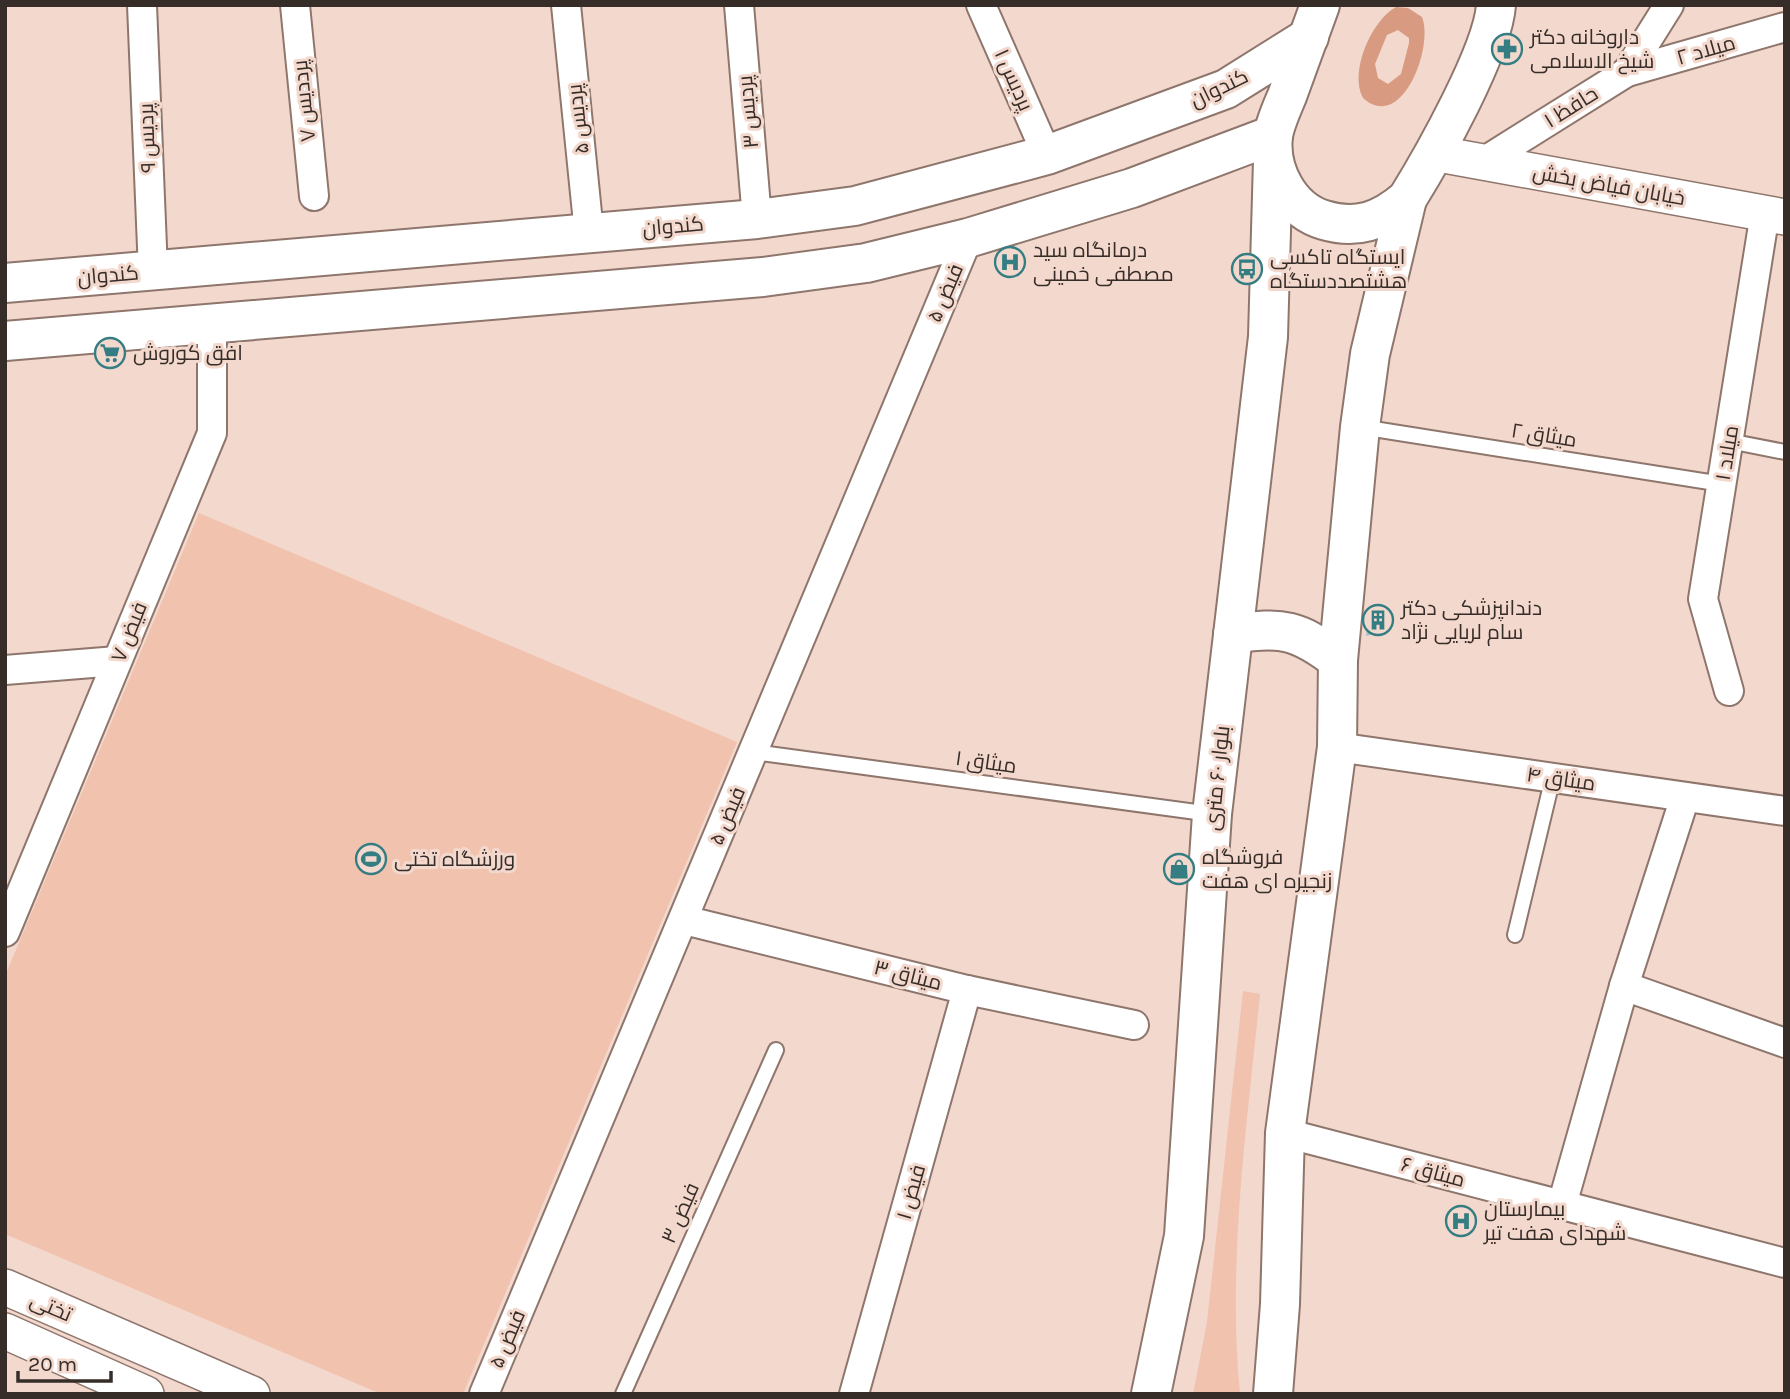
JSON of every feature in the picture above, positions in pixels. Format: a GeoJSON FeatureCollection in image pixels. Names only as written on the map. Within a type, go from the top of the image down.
{"type":"FeatureCollection","features":[{"type":"Feature","properties":{"kind":"main road"},"geometry":{"type":"LineString","coordinates":[[1273,1394],[1280,1304],[1285,1133],[1337,747],[1338,660],[1360,427],[1370,354],[1407,199],[1484,51],[1495,25],[1496,5]]}},
{"type":"Feature","properties":{"kind":"main road","name":"کندوان"},"geometry":{"type":"LineString","coordinates":[[5,283],[757,219],[855,206],[1047,155],[1226,89],[1314,21]]}},
{"type":"Feature","properties":{"kind":"main road","name":"بلوار ۶۰ متری"},"geometry":{"type":"LineString","coordinates":[[1151,1394],[1184,1236],[1212,814],[1268,337],[1273,148],[1314,21]]}},
{"type":"Feature","properties":{"kind":"main road"},"geometry":{"type":"LineString","coordinates":[[5,341],[763,276],[866,263],[968,238],[1273,148],[1281,184],[1296,204],[1316,218],[1340,225],[1365,224],[1388,215],[1407,199]]}},
{"type":"Feature","properties":{"kind":"main road"},"geometry":{"type":"LineString","coordinates":[[153,271],[159,329]]}},
{"type":"Feature","properties":{"kind":"main road"},"geometry":{"type":"LineString","coordinates":[[1233,634],[1278,630],[1295,632],[1338,660]]}},
{"type":"Feature","properties":{"kind":"street","name":"پردیس ۹"},"geometry":{"type":"LineString","coordinates":[[142,5],[153,271]]}},
{"type":"Feature","properties":{"kind":"street","name":"پرددیس ۷"},"geometry":{"type":"LineString","coordinates":[[295,5],[314,196]]}},
{"type":"Feature","properties":{"kind":"street","name":"پردیس ۵"},"geometry":{"type":"LineString","coordinates":[[566,5],[589,233]]}},
{"type":"Feature","properties":{"kind":"street","name":"پردیس ۳"},"geometry":{"type":"LineString","coordinates":[[739,5],[757,219]]}},
{"type":"Feature","properties":{"kind":"street","name":"پردیس ۱"},"geometry":{"type":"LineString","coordinates":[[981,5],[1047,155]]}},
{"type":"Feature","properties":{"kind":"street","name":"حافظ ۱"},"geometry":{"type":"LineString","coordinates":[[1483,162],[1628,72],[1669,5]]}},
{"type":"Feature","properties":{"kind":"street","name":"میلاد ۲"},"geometry":{"type":"LineString","coordinates":[[1628,72],[1785,27]]}},
{"type":"Feature","properties":{"kind":"street","name":"خیابان فیاض بخش"},"geometry":{"type":"LineString","coordinates":[[1433,153],[1775,215]]}},
{"type":"Feature","properties":{"kind":"street","name":"میلاد ۱"},"geometry":{"type":"LineString","coordinates":[[1729,691],[1703,599],[1729,441],[1775,215]]}},
{"type":"Feature","properties":{"kind":"street","name":"فیض ۵"},"geometry":{"type":"LineString","coordinates":[[484,1394],[968,238]]}},
{"type":"Feature","properties":{"kind":"street","name":"فیض ۷"},"geometry":{"type":"LineString","coordinates":[[5,932],[212,433],[212,324]]}},
{"type":"Feature","properties":{"kind":"street"},"geometry":{"type":"LineString","coordinates":[[5,670],[117,661]]}},
{"type":"Feature","properties":{"kind":"street","name":"میثاق ۴"},"geometry":{"type":"LineString","coordinates":[[1337,747],[1785,811]]}},
{"type":"Feature","properties":{"kind":"street"},"geometry":{"type":"LineString","coordinates":[[1562,1205],[1624,986],[1685,797]]}},
{"type":"Feature","properties":{"kind":"street","name":"میثاق ۳"},"geometry":{"type":"LineString","coordinates":[[684,920],[967,989],[1134,1025]]}},
{"type":"Feature","properties":{"kind":"street"},"geometry":{"type":"LineString","coordinates":[[1624,986],[1785,1043]]}},
{"type":"Feature","properties":{"kind":"street","name":"فیض ۱"},"geometry":{"type":"LineString","coordinates":[[854,1394],[967,989]]}},
{"type":"Feature","properties":{"kind":"street","name":"میثاق ۶"},"geometry":{"type":"LineString","coordinates":[[1285,1133],[1785,1263]]}},
{"type":"Feature","properties":{"kind":"street","name":"تختی"},"geometry":{"type":"LineString","coordinates":[[5,1287],[251,1394]]}},
{"type":"Feature","properties":{"kind":"street","name":"تختی"},"geometry":{"type":"LineString","coordinates":[[5,1331],[146,1394]]}},
{"type":"Feature","properties":{"kind":"lane","name":"میثاق ۲"},"geometry":{"type":"LineString","coordinates":[[1360,427],[1722,484]]}},
{"type":"Feature","properties":{"kind":"lane"},"geometry":{"type":"LineString","coordinates":[[1729,441],[1785,452]]}},
{"type":"Feature","properties":{"kind":"lane","name":"میثاق ۱"},"geometry":{"type":"LineString","coordinates":[[754,752],[1212,814]]}},
{"type":"Feature","properties":{"kind":"lane"},"geometry":{"type":"LineString","coordinates":[[1515,935],[1553,778]]}},
{"type":"Feature","properties":{"kind":"lane","name":"فیض ۳"},"geometry":{"type":"LineString","coordinates":[[623,1394],[776,1050]]}},
{"type":"Feature","properties":{"kind":"shaded area"},"geometry":{"type":"Polygon","coordinates":[[[1396,7],[1408,8],[1422,17],[1425,31],[1419,65],[1412,82],[1402,96],[1390,104],[1377,106],[1363,98],[1359,75],[1365,48],[1378,23],[1396,7]],[[1398,30],[1387,35],[1375,64],[1378,78],[1388,84],[1401,74],[1409,38],[1398,30]]]}},
{"type":"Feature","properties":{"kind":"shaded area","name":"ورزشگاه تختی"},"geometry":{"type":"Polygon","coordinates":[[[199,513],[737,742],[463,1394],[381,1394],[5,1234],[5,976],[199,513]]]}},
{"type":"Feature","properties":{"kind":"shaded area"},"geometry":{"type":"Polygon","coordinates":[[[1243,991],[1260,994],[1237,1244],[1240,1394],[1193,1394],[1207,1322],[1243,991]]]}},
{"type":"Feature","properties":{"kind":"building","name":"دندانپزشکی دکتر سام لریایی نژاد"},"geometry":{"type":"Polygon","coordinates":[[[1369,610],[1387,610],[1390,629],[1366,636],[1369,610]]]}},
{"type":"Feature","properties":{"kind":"place","name":"داروخانه دکتر شیخ الاسلامی"},"geometry":{"type":"Point","coordinates":[1507,49]}},
{"type":"Feature","properties":{"kind":"place","name":"درمانگاه سید مصطفی خمینی"},"geometry":{"type":"Point","coordinates":[1010,262]}},
{"type":"Feature","properties":{"kind":"place","name":"ایستگاه تاکسی هشتصددستگاه"},"geometry":{"type":"Point","coordinates":[1247,269]}},
{"type":"Feature","properties":{"kind":"place","name":"افق کوروش"},"geometry":{"type":"Point","coordinates":[110,353]}},
{"type":"Feature","properties":{"kind":"place","name":"دندانپزشکی دکتر سام لریایی نژاد"},"geometry":{"type":"Point","coordinates":[1378,620]}},
{"type":"Feature","properties":{"kind":"place","name":"ورزشگاه تختی"},"geometry":{"type":"Point","coordinates":[371,859]}},
{"type":"Feature","properties":{"kind":"place","name":"فروشگاه زنجیره ای هفت"},"geometry":{"type":"Point","coordinates":[1179,869]}},
{"type":"Feature","properties":{"kind":"place","name":"بیمارستان شهدای هفت تیر"},"geometry":{"type":"Point","coordinates":[1461,1221]}}]}
